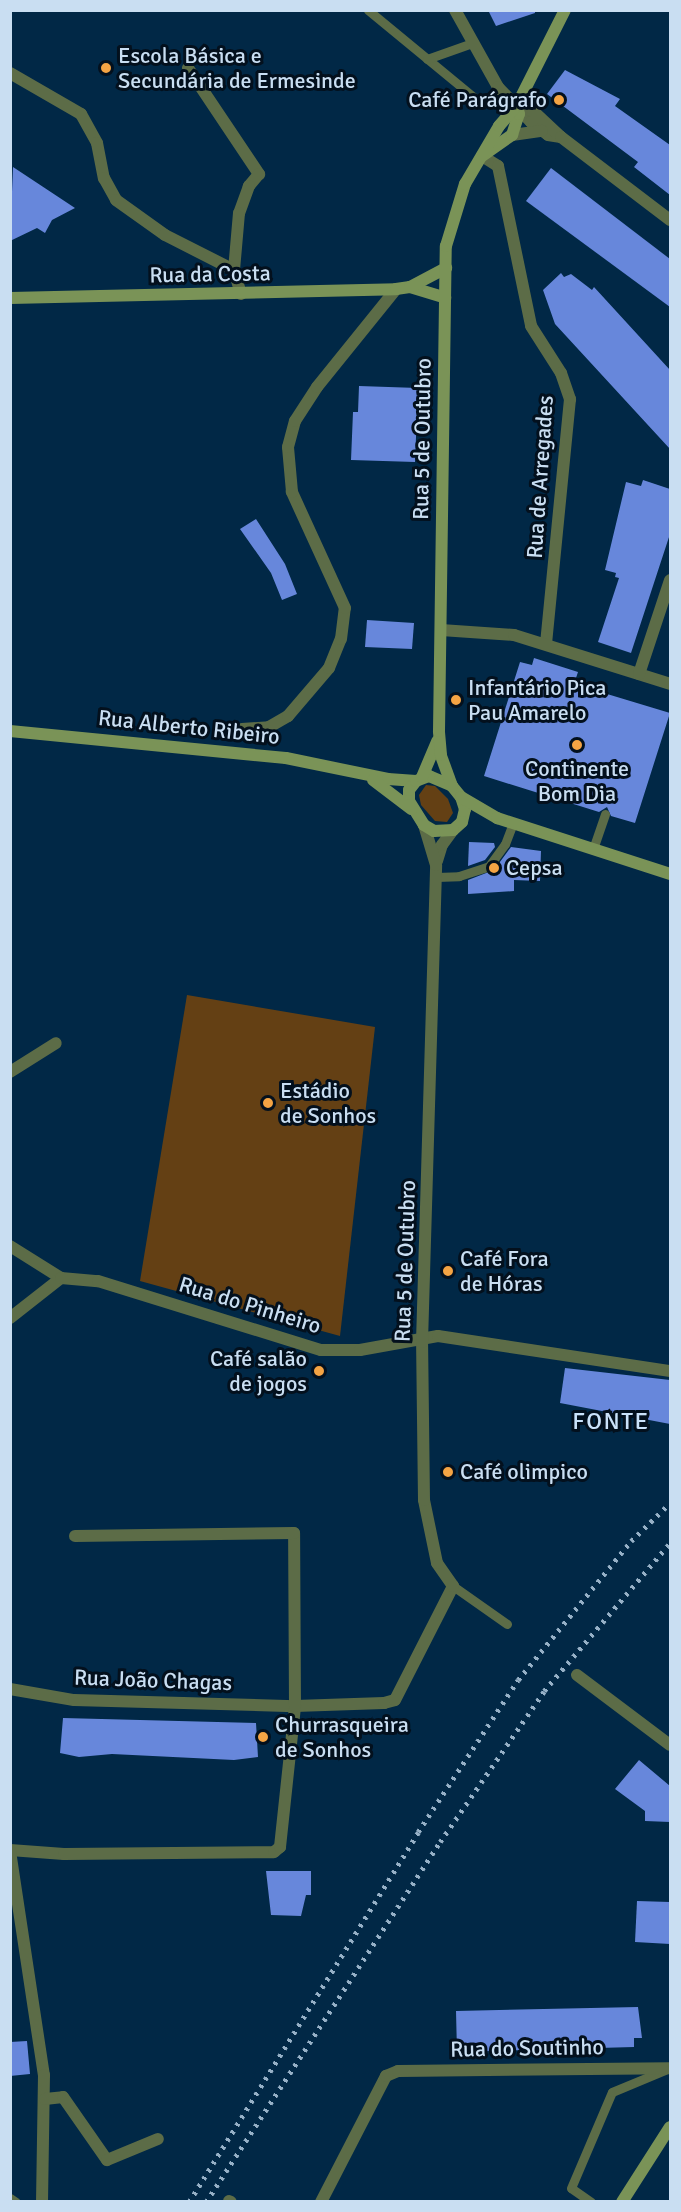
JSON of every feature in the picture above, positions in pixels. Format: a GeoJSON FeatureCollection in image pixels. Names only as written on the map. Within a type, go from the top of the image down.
{"type":"FeatureCollection","features":[{"type":"Feature","properties":{"kind":"main road","name":"Rua 5 de Outubro"},"geometry":{"type":"LineString","coordinates":[[452,786],[443,765],[439,731],[445,298],[446,268],[454,213],[465,184],[499,126],[517,105],[565,10]]}},
{"type":"Feature","properties":{"kind":"main road","name":"Rua 5 de Outubro"},"geometry":{"type":"LineString","coordinates":[[483,156],[512,135],[519,114],[517,105]]}},
{"type":"Feature","properties":{"kind":"main road","name":"Rua da Costa"},"geometry":{"type":"LineString","coordinates":[[11,299],[396,289],[410,287],[446,268]]}},
{"type":"Feature","properties":{"kind":"main road","name":"Rua da Costa"},"geometry":{"type":"LineString","coordinates":[[410,287],[445,298]]}},
{"type":"Feature","properties":{"kind":"main road","name":"Rua Alberto Ribeiro"},"geometry":{"type":"LineString","coordinates":[[10,731],[286,758],[361,774],[419,779]]}},
{"type":"Feature","properties":{"kind":"main road","name":"Rua 5 de Outubro"},"geometry":{"type":"LineString","coordinates":[[419,779],[431,762],[439,731]]}},
{"type":"Feature","properties":{"kind":"main road","name":"Rua Alberto Ribeiro"},"geometry":{"type":"LineString","coordinates":[[361,774],[395,794],[415,813]]}},
{"type":"Feature","properties":{"kind":"main road"},"geometry":{"type":"LineString","coordinates":[[497,818],[434,831],[424,825],[415,813],[409,801],[409,790],[419,779],[440,778],[452,786],[461,797],[497,818],[670,874]]}},
{"type":"Feature","properties":{"kind":"main road"},"geometry":{"type":"LineString","coordinates":[[458,826],[465,809],[461,797]]}},
{"type":"Feature","properties":{"kind":"main road"},"geometry":{"type":"LineString","coordinates":[[622,2202],[670,2127]]}},
{"type":"Feature","properties":{"kind":"street"},"geometry":{"type":"LineString","coordinates":[[455,10],[492,78],[517,105],[523,116],[542,131],[561,137]]}},
{"type":"Feature","properties":{"kind":"street"},"geometry":{"type":"LineString","coordinates":[[188,68],[259,174],[249,186],[239,213],[234,270],[241,294]]}},
{"type":"Feature","properties":{"kind":"street"},"geometry":{"type":"LineString","coordinates":[[10,73],[81,114],[97,143],[104,178],[116,200],[165,235],[234,270]]}},
{"type":"Feature","properties":{"kind":"street"},"geometry":{"type":"LineString","coordinates":[[517,105],[533,111],[561,137],[670,220]]}},
{"type":"Feature","properties":{"kind":"street"},"geometry":{"type":"LineString","coordinates":[[512,135],[542,131]]}},
{"type":"Feature","properties":{"kind":"street","name":"Rua de Arregades"},"geometry":{"type":"LineString","coordinates":[[483,156],[498,166],[531,326],[561,373],[570,399],[546,644]]}},
{"type":"Feature","properties":{"kind":"street"},"geometry":{"type":"LineString","coordinates":[[242,729],[269,728],[288,716],[329,668],[341,639],[345,608],[292,492],[288,447],[295,422],[317,387],[396,289]]}},
{"type":"Feature","properties":{"kind":"street"},"geometry":{"type":"LineString","coordinates":[[639,674],[670,580]]}},
{"type":"Feature","properties":{"kind":"street"},"geometry":{"type":"LineString","coordinates":[[441,630],[514,636],[670,684]]}},
{"type":"Feature","properties":{"kind":"street","name":"Rua 5 de Outubro"},"geometry":{"type":"LineString","coordinates":[[424,825],[436,871]]}},
{"type":"Feature","properties":{"kind":"street","name":"Rua 5 de Outubro"},"geometry":{"type":"LineString","coordinates":[[453,1586],[437,1563],[424,1500],[422,1342],[436,871],[442,845],[458,826]]}},
{"type":"Feature","properties":{"kind":"street"},"geometry":{"type":"LineString","coordinates":[[10,1072],[56,1043]]}},
{"type":"Feature","properties":{"kind":"street"},"geometry":{"type":"LineString","coordinates":[[10,1246],[62,1278],[10,1318]]}},
{"type":"Feature","properties":{"kind":"street","name":"Rua do Pinheiro"},"geometry":{"type":"LineString","coordinates":[[62,1278],[98,1281],[321,1350],[360,1350],[422,1342],[438,1336],[670,1371]]}},
{"type":"Feature","properties":{"kind":"street"},"geometry":{"type":"LineString","coordinates":[[42,2202],[45,2098],[10,1850],[64,1854],[274,1852],[280,1847],[295,1706],[294,1533],[75,1536]]}},
{"type":"Feature","properties":{"kind":"street","name":"Rua João Chagas"},"geometry":{"type":"LineString","coordinates":[[10,1689],[74,1700],[295,1706],[395,1700],[453,1586]]}},
{"type":"Feature","properties":{"kind":"street"},"geometry":{"type":"LineString","coordinates":[[577,1675],[670,1745]]}},
{"type":"Feature","properties":{"kind":"street","name":"Rua do Soutinho"},"geometry":{"type":"LineString","coordinates":[[321,2202],[386,2076],[398,2071],[670,2068]]}},
{"type":"Feature","properties":{"kind":"street"},"geometry":{"type":"LineString","coordinates":[[45,2098],[63,2097],[107,2160],[158,2139]]}},
{"type":"Feature","properties":{"kind":"lane"},"geometry":{"type":"LineString","coordinates":[[368,10],[482,104]]}},
{"type":"Feature","properties":{"kind":"lane"},"geometry":{"type":"LineString","coordinates":[[427,59],[472,43]]}},
{"type":"Feature","properties":{"kind":"lane"},"geometry":{"type":"LineString","coordinates":[[593,849],[606,814]]}},
{"type":"Feature","properties":{"kind":"lane"},"geometry":{"type":"LineString","coordinates":[[436,871],[459,876],[489,866],[505,844],[513,823]]}},
{"type":"Feature","properties":{"kind":"lane","name":"Rua 5 de Outubro"},"geometry":{"type":"LineString","coordinates":[[453,1586],[507,1624]]}},
{"type":"Feature","properties":{"kind":"lane"},"geometry":{"type":"LineString","coordinates":[[591,2202],[571,2188],[612,2092],[670,2068]]}},
{"type":"Feature","properties":{"kind":"lane"},"geometry":{"type":"LineString","coordinates":[[10,2198],[16,2202]]}},
{"type":"Feature","properties":{"kind":"shaded area"},"geometry":{"type":"Polygon","coordinates":[[[426,785],[435,786],[448,799],[453,813],[447,822],[435,821],[421,805],[419,795],[426,785]]]}},
{"type":"Feature","properties":{"kind":"shaded area","name":"Estádio de Sonhos"},"geometry":{"type":"Polygon","coordinates":[[[187,995],[375,1027],[340,1336],[140,1281],[187,995]]]}},
{"type":"Feature","properties":{"kind":"building"},"geometry":{"type":"Polygon","coordinates":[[[488,10],[535,10],[535,13],[496,26],[488,10]]]}},
{"type":"Feature","properties":{"kind":"building"},"geometry":{"type":"Polygon","coordinates":[[[565,70],[620,99],[615,106],[670,145],[670,195],[634,167],[638,162],[547,94],[565,70]]]}},
{"type":"Feature","properties":{"kind":"building"},"geometry":{"type":"Polygon","coordinates":[[[13,167],[75,208],[52,220],[45,233],[37,228],[10,241],[13,167]]]}},
{"type":"Feature","properties":{"kind":"building"},"geometry":{"type":"Polygon","coordinates":[[[551,168],[670,259],[670,307],[526,201],[551,168]]]}},
{"type":"Feature","properties":{"kind":"building"},"geometry":{"type":"Polygon","coordinates":[[[561,273],[564,277],[571,274],[592,290],[594,287],[670,370],[670,449],[555,324],[543,290],[561,273]]]}},
{"type":"Feature","properties":{"kind":"building"},"geometry":{"type":"Polygon","coordinates":[[[359,386],[418,388],[415,462],[351,460],[353,412],[358,412],[359,386]]]}},
{"type":"Feature","properties":{"kind":"building"},"geometry":{"type":"Polygon","coordinates":[[[643,480],[670,489],[670,534],[631,653],[598,642],[619,578],[615,577],[616,573],[605,570],[626,482],[641,486],[643,480]]]}},
{"type":"Feature","properties":{"kind":"building"},"geometry":{"type":"Polygon","coordinates":[[[256,519],[285,564],[297,594],[282,600],[271,573],[240,529],[256,519]]]}},
{"type":"Feature","properties":{"kind":"building"},"geometry":{"type":"Polygon","coordinates":[[[367,620],[414,623],[412,649],[365,647],[367,620]]]}},
{"type":"Feature","properties":{"kind":"building","name":"Continente Bom Dia"},"geometry":{"type":"Polygon","coordinates":[[[534,658],[578,672],[574,684],[670,713],[635,823],[611,816],[607,807],[599,812],[484,776],[520,662],[532,665],[534,658]]]}},
{"type":"Feature","properties":{"kind":"building"},"geometry":{"type":"Polygon","coordinates":[[[469,842],[494,843],[495,847],[485,860],[468,866],[469,842]]]}},
{"type":"Feature","properties":{"kind":"building"},"geometry":{"type":"Polygon","coordinates":[[[511,847],[541,851],[540,881],[514,880],[514,891],[468,894],[468,880],[494,870],[511,847]]]}},
{"type":"Feature","properties":{"kind":"building"},"geometry":{"type":"Polygon","coordinates":[[[565,1368],[670,1380],[670,1424],[560,1403],[565,1368]]]}},
{"type":"Feature","properties":{"kind":"building"},"geometry":{"type":"Polygon","coordinates":[[[63,1718],[256,1723],[258,1757],[234,1760],[112,1754],[79,1757],[60,1753],[63,1718]]]}},
{"type":"Feature","properties":{"kind":"building"},"geometry":{"type":"Polygon","coordinates":[[[639,1760],[670,1786],[670,1822],[645,1821],[645,1811],[615,1789],[639,1760]]]}},
{"type":"Feature","properties":{"kind":"building"},"geometry":{"type":"Polygon","coordinates":[[[266,1871],[311,1871],[311,1895],[306,1895],[301,1916],[271,1915],[266,1871]]]}},
{"type":"Feature","properties":{"kind":"building"},"geometry":{"type":"Polygon","coordinates":[[[637,1901],[670,1902],[670,1944],[635,1942],[637,1901]]]}},
{"type":"Feature","properties":{"kind":"building"},"geometry":{"type":"Polygon","coordinates":[[[638,2007],[642,2038],[634,2038],[634,2047],[457,2052],[456,2011],[638,2007]]]}},
{"type":"Feature","properties":{"kind":"building"},"geometry":{"type":"Polygon","coordinates":[[[27,2041],[30,2074],[10,2076],[10,2042],[27,2041]]]}},
{"type":"Feature","properties":{"kind":"railway"},"geometry":{"type":"LineString","coordinates":[[189,2202],[418,1832],[518,1680],[631,1541],[670,1503]]}},
{"type":"Feature","properties":{"kind":"railway"},"geometry":{"type":"LineString","coordinates":[[206,2202],[440,1842],[544,1691],[670,1543]]}},
{"type":"Feature","properties":{"kind":"place","name":"Escola Básica e Secundária de Ermesinde"},"geometry":{"type":"Point","coordinates":[106,68]}},
{"type":"Feature","properties":{"kind":"place","name":"Café Parágrafo"},"geometry":{"type":"Point","coordinates":[559,100]}},
{"type":"Feature","properties":{"kind":"place","name":"Infantário Pica Pau Amarelo"},"geometry":{"type":"Point","coordinates":[456,700]}},
{"type":"Feature","properties":{"kind":"place","name":"Continente Bom Dia"},"geometry":{"type":"Point","coordinates":[577,745]}},
{"type":"Feature","properties":{"kind":"place","name":"Cepsa"},"geometry":{"type":"Point","coordinates":[494,868]}},
{"type":"Feature","properties":{"kind":"place","name":"Estádio de Sonhos"},"geometry":{"type":"Point","coordinates":[268,1103]}},
{"type":"Feature","properties":{"kind":"place","name":"Café Fora de Hóras"},"geometry":{"type":"Point","coordinates":[448,1271]}},
{"type":"Feature","properties":{"kind":"place","name":"Café salão de jogos"},"geometry":{"type":"Point","coordinates":[319,1371]}},
{"type":"Feature","properties":{"kind":"place","name":"Café olimpico"},"geometry":{"type":"Point","coordinates":[448,1472]}},
{"type":"Feature","properties":{"kind":"place","name":"Churrasqueira de Sonhos"},"geometry":{"type":"Point","coordinates":[263,1737]}},
{"type":"Feature","properties":{"kind":"district","name":"FONTE"},"geometry":{"type":"Point","coordinates":[611,1422]}}]}
